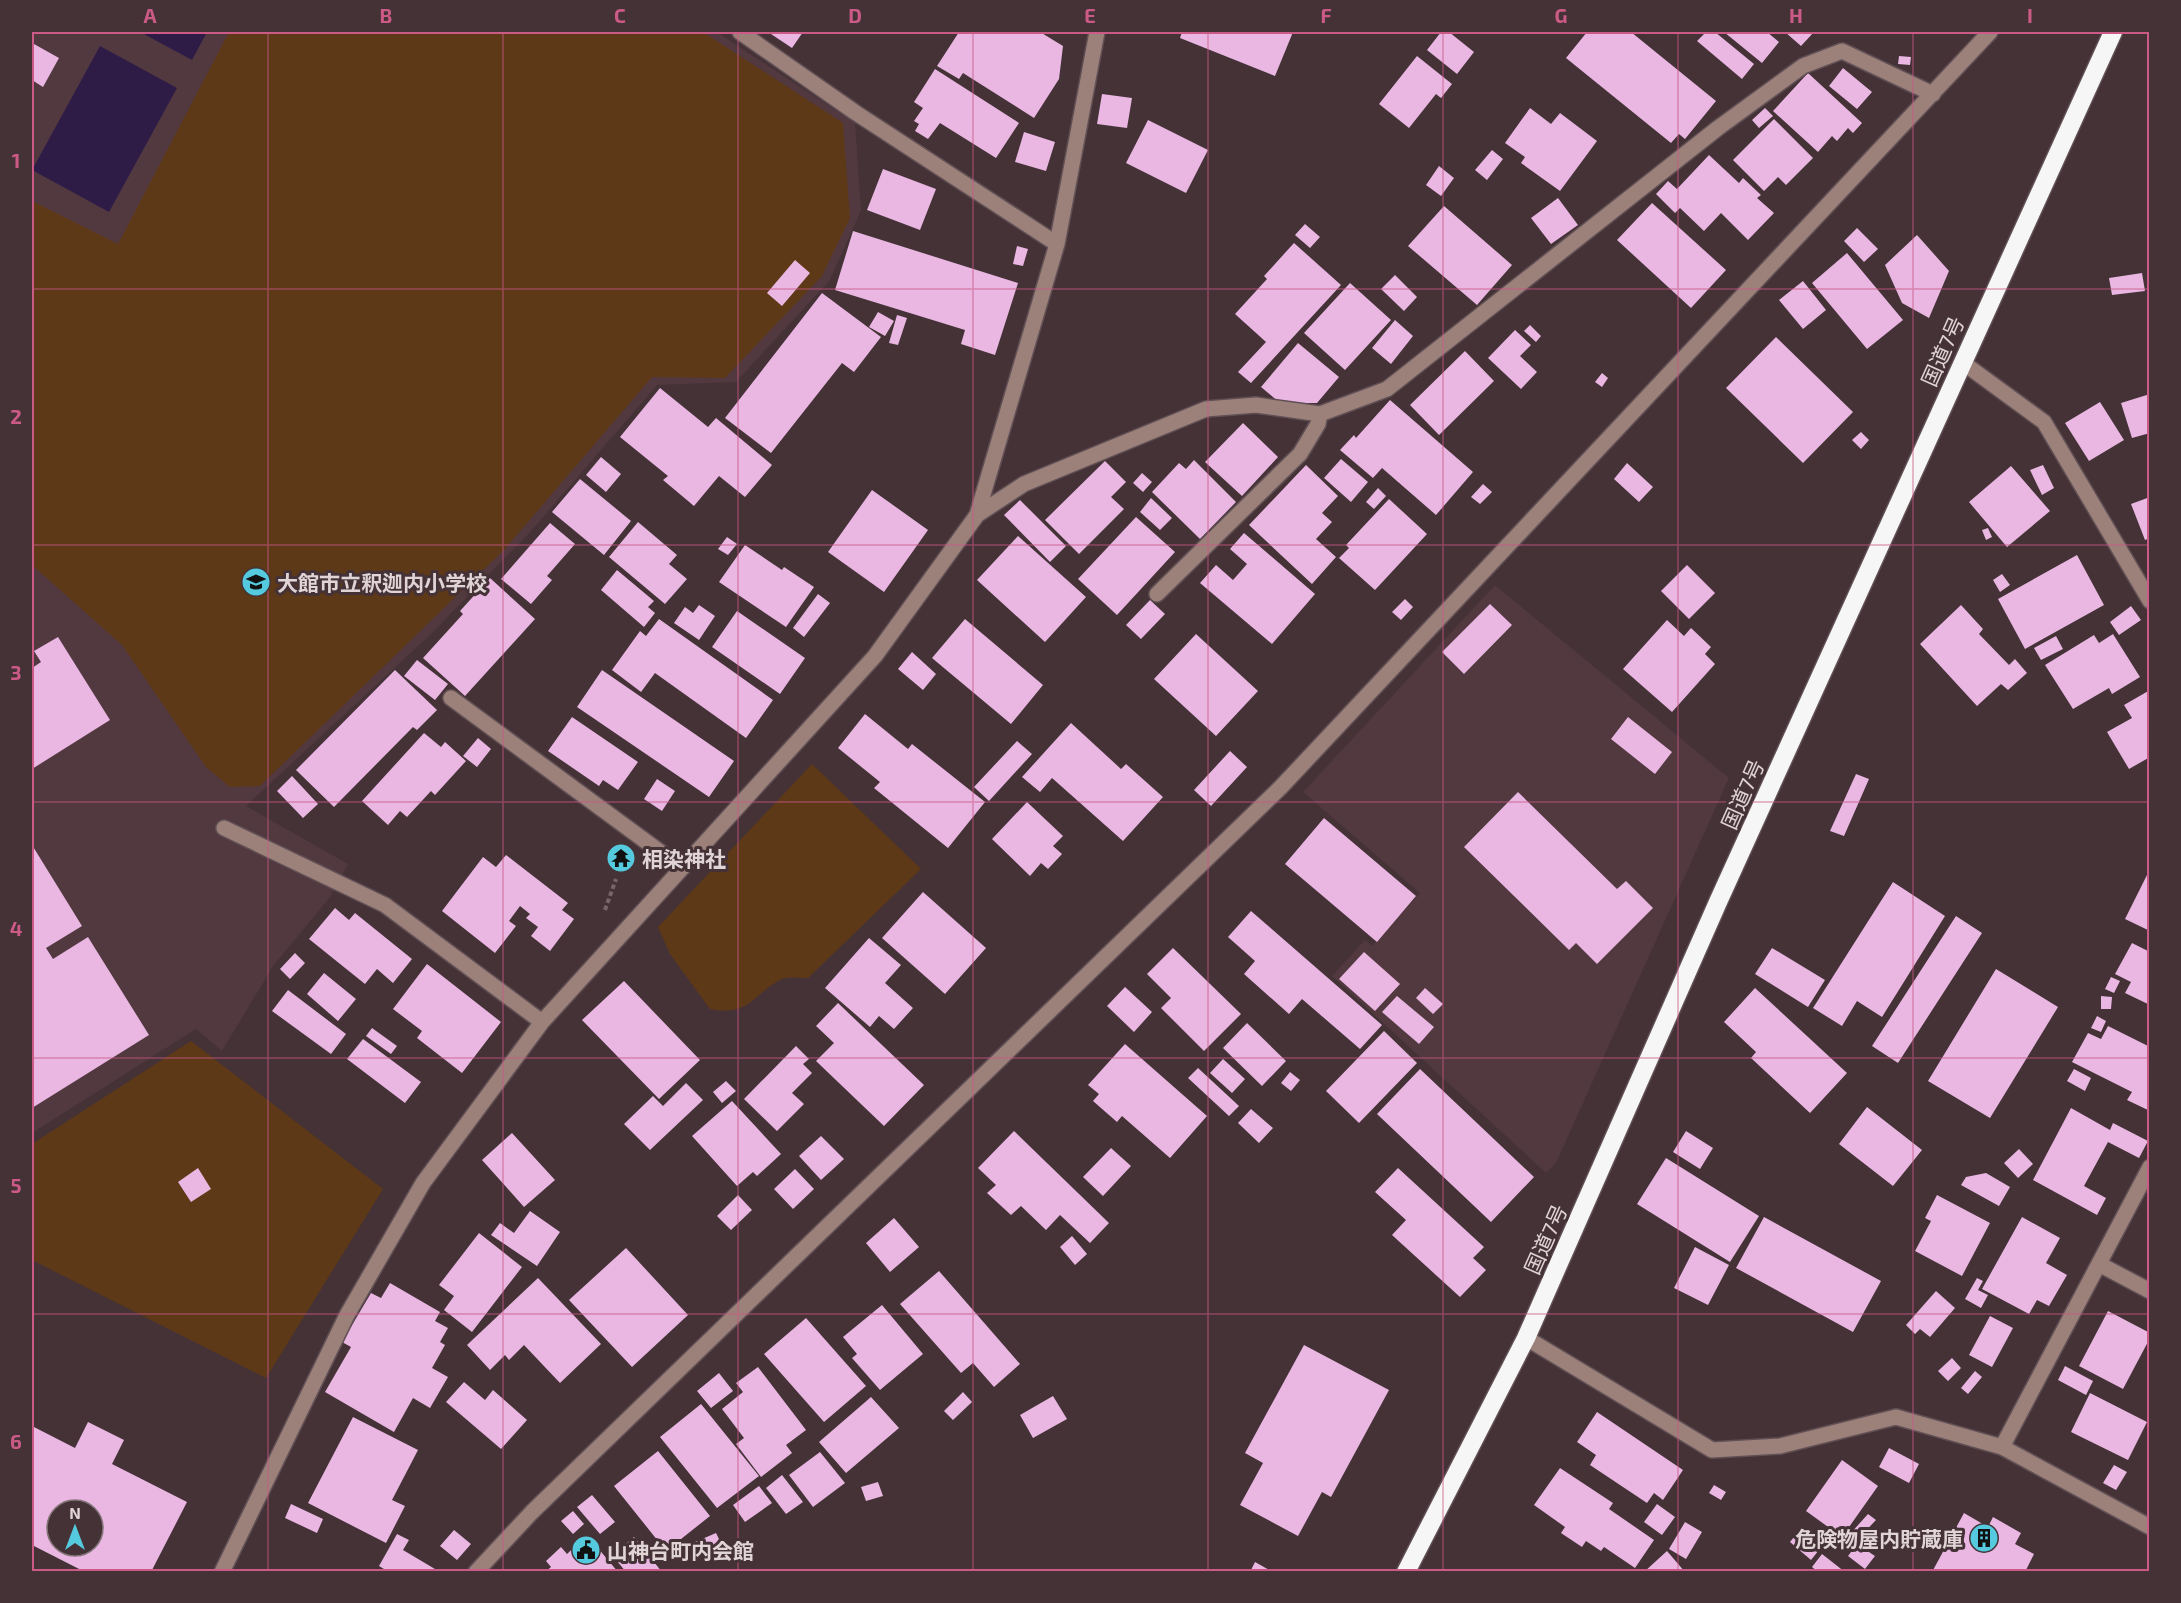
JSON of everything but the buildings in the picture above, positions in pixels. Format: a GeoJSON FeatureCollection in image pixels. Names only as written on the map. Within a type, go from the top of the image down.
{"type":"FeatureCollection","features":[{"type":"Feature","properties":{"kind":"highway","name":"国道7号"},"geometry":{"type":"LineString","coordinates":[[1406,1572],[1527,1338],[1718,903],[2113,32]]}},
{"type":"Feature","properties":{"kind":"street"},"geometry":{"type":"LineString","coordinates":[[740,32],[856,113],[1057,244]]}},
{"type":"Feature","properties":{"kind":"street"},"geometry":{"type":"LineString","coordinates":[[222,1572],[347,1315],[423,1183],[542,1022],[875,656],[977,515],[1057,244],[1097,32]]}},
{"type":"Feature","properties":{"kind":"street"},"geometry":{"type":"LineString","coordinates":[[476,1572],[540,1504],[1281,787],[1990,32]]}},
{"type":"Feature","properties":{"kind":"street"},"geometry":{"type":"LineString","coordinates":[[977,515],[1024,484],[1206,409],[1256,405],[1320,414],[1387,389],[1718,128],[1803,66],[1842,51],[1934,94]]}},
{"type":"Feature","properties":{"kind":"street"},"geometry":{"type":"LineString","coordinates":[[1962,362],[2044,422],[2150,601]]}},
{"type":"Feature","properties":{"kind":"street"},"geometry":{"type":"LineString","coordinates":[[1157,594],[1300,454],[1318,424],[1320,414]]}},
{"type":"Feature","properties":{"kind":"street"},"geometry":{"type":"LineString","coordinates":[[451,698],[682,868]]}},
{"type":"Feature","properties":{"kind":"street"},"geometry":{"type":"LineString","coordinates":[[224,828],[385,905],[542,1022]]}},
{"type":"Feature","properties":{"kind":"street"},"geometry":{"type":"LineString","coordinates":[[2002,1447],[2150,1167]]}},
{"type":"Feature","properties":{"kind":"street"},"geometry":{"type":"LineString","coordinates":[[2099,1264],[2150,1290]]}},
{"type":"Feature","properties":{"kind":"street"},"geometry":{"type":"LineString","coordinates":[[1527,1338],[1712,1450],[1780,1446],[1896,1417],[2002,1447],[2150,1527]]}},
{"type":"Feature","properties":{"kind":"shaded area","name":"大館市立釈迦内小学校"},"geometry":{"type":"Polygon","coordinates":[[[32,32],[717,32],[855,123],[861,210],[830,280],[736,382],[657,385],[532,530],[430,635],[246,806],[348,864],[330,897],[273,966],[222,1051],[196,1029],[32,1133],[32,32]]]}},
{"type":"Feature","properties":{"kind":"shaded area"},"geometry":{"type":"Polygon","coordinates":[[[140,32],[207,32],[192,60],[140,32]]]}},
{"type":"Feature","properties":{"kind":"shaded area","name":"大館市立釈迦内小学校"},"geometry":{"type":"Polygon","coordinates":[[[229,32],[703,32],[843,123],[850,218],[822,276],[725,378],[652,377],[504,550],[260,786],[230,787],[206,767],[122,645],[32,565],[32,207],[34,202],[118,244],[229,32]]]}},
{"type":"Feature","properties":{"kind":"shaded area"},"geometry":{"type":"Polygon","coordinates":[[[100,46],[177,88],[109,212],[32,170],[100,46]]]}},
{"type":"Feature","properties":{"kind":"shaded area"},"geometry":{"type":"Polygon","coordinates":[[[1495,585],[1729,778],[1556,1163],[1546,1173],[1332,976],[1365,940],[1372,946],[1420,893],[1303,792],[1495,585]]]}},
{"type":"Feature","properties":{"kind":"shaded area"},"geometry":{"type":"Polygon","coordinates":[[[812,764],[921,869],[808,978],[780,980],[749,1004],[734,1010],[710,1009],[670,954],[658,927],[812,764]]]}},
{"type":"Feature","properties":{"kind":"shaded area"},"geometry":{"type":"Polygon","coordinates":[[[191,1041],[383,1189],[266,1378],[32,1260],[32,1144],[191,1041]]]}},
{"type":"Feature","properties":{"kind":"place","name":"大館市立釈迦内小学校"},"geometry":{"type":"Point","coordinates":[256,582]}},
{"type":"Feature","properties":{"kind":"place","name":"相染神社"},"geometry":{"type":"Point","coordinates":[621,858]}},
{"type":"Feature","properties":{"kind":"place","name":"危険物屋内貯蔵庫"},"geometry":{"type":"Point","coordinates":[1984,1538]}},
{"type":"Feature","properties":{"kind":"place","name":"山神台町内会館"},"geometry":{"type":"Point","coordinates":[586,1550]}}]}
